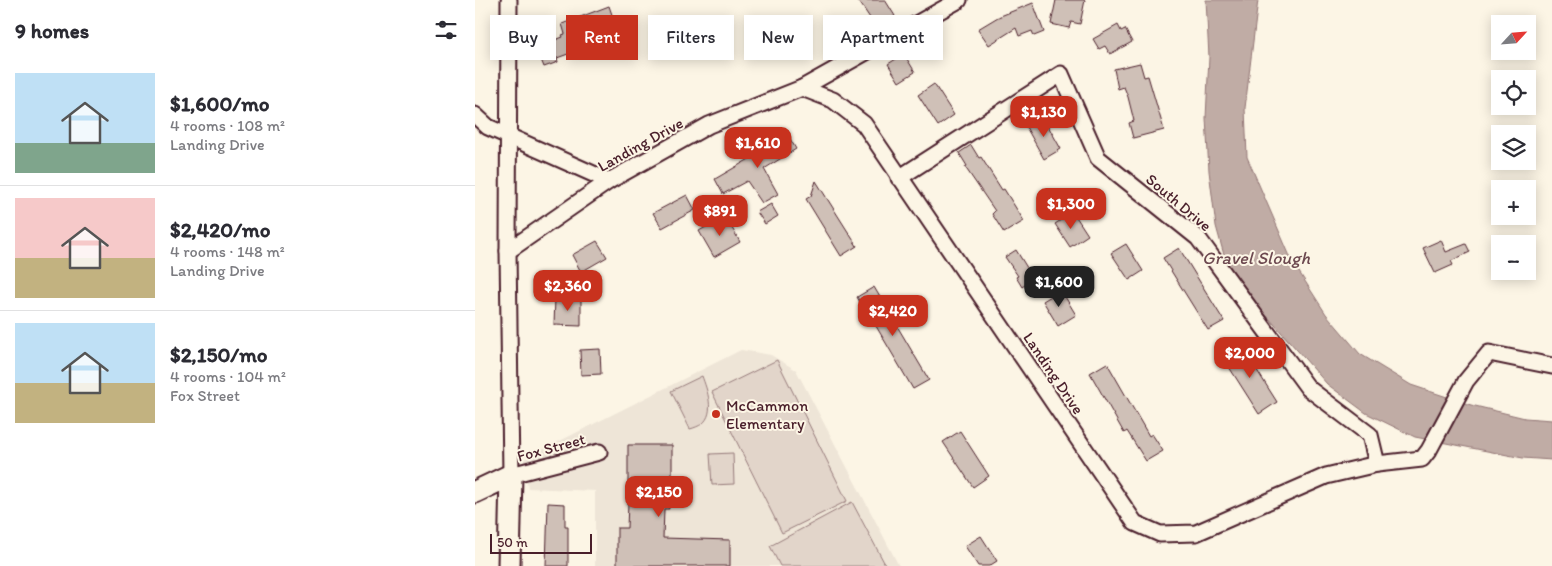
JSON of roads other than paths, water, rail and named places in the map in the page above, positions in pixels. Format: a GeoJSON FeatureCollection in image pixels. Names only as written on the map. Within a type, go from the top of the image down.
{"type":"FeatureCollection","features":[{"type":"Feature","properties":{"kind":"street"},"geometry":{"type":"LineString","coordinates":[[509,0],[508,251],[511,475],[509,566]]}},
{"type":"Feature","properties":{"kind":"street"},"geometry":{"type":"LineString","coordinates":[[802,88],[959,0]]}},
{"type":"Feature","properties":{"kind":"street","name":"South Drive"},"geometry":{"type":"LineString","coordinates":[[899,178],[1061,74],[1099,158],[1198,238],[1308,388],[1370,435],[1377,464]]}},
{"type":"Feature","properties":{"kind":"street","name":"Landing Drive"},"geometry":{"type":"LineString","coordinates":[[508,251],[609,180],[709,125],[802,88],[833,100],[864,124],[1135,523],[1160,534],[1196,533],[1326,476],[1377,464],[1422,459],[1429,450],[1466,380],[1489,353],[1552,366]]}},
{"type":"Feature","properties":{"kind":"street"},"geometry":{"type":"LineString","coordinates":[[475,115],[488,127],[609,180]]}},
{"type":"Feature","properties":{"kind":"street","name":"Fox Street"},"geometry":{"type":"LineString","coordinates":[[511,475],[599,452]]}},
{"type":"Feature","properties":{"kind":"street"},"geometry":{"type":"LineString","coordinates":[[475,492],[511,475]]}},
{"type":"Feature","properties":{"kind":"water","name":"Gravel Slough"},"geometry":{"type":"Polygon","coordinates":[[[1206,0],[1258,0],[1245,108],[1247,157],[1292,261],[1326,314],[1360,354],[1411,385],[1471,405],[1525,418],[1552,420],[1552,460],[1523,458],[1415,437],[1366,413],[1327,384],[1229,273],[1216,226],[1209,171],[1206,118],[1209,57],[1206,0]]]}},
{"type":"Feature","properties":{"kind":"place","name":"McCammon Elementary"},"geometry":{"type":"Point","coordinates":[716,414]}}]}
